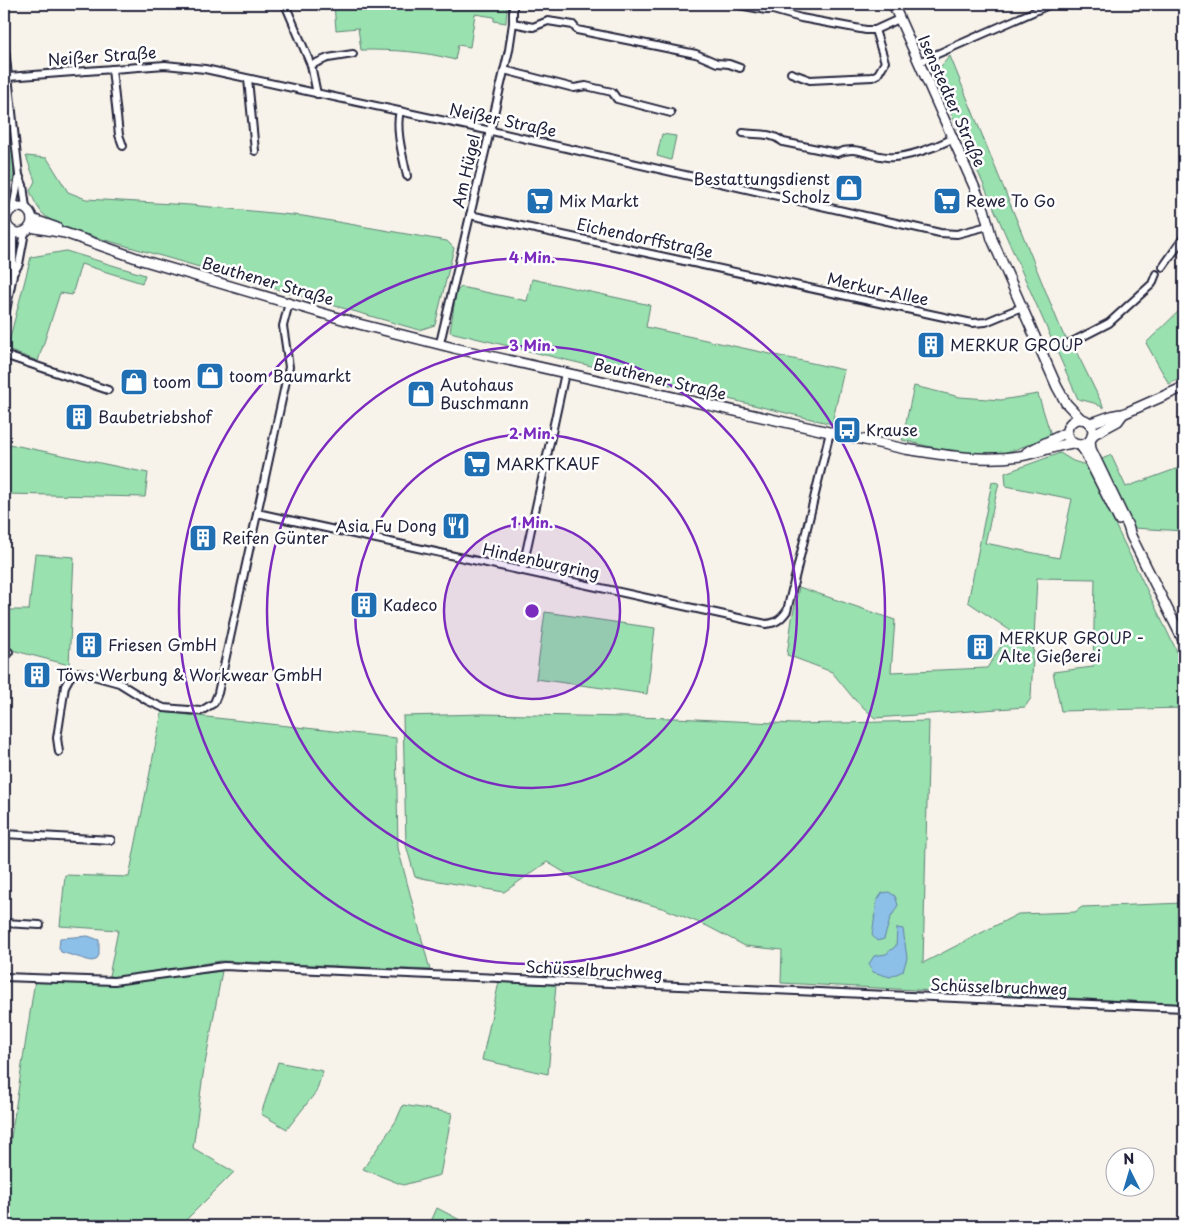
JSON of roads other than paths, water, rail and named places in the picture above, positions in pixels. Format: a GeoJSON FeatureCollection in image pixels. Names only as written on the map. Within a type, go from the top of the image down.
{"type":"FeatureCollection","features":[{"type":"Feature","properties":{"kind":"main road","name":"Isenstedter Straße"},"geometry":{"type":"LineString","coordinates":[[893,4],[981,201],[988,226],[1040,349],[1066,403],[1085,421]]}},
{"type":"Feature","properties":{"kind":"main road"},"geometry":{"type":"LineString","coordinates":[[22,207],[26,208],[29,211],[29,226],[17,233],[7,225],[7,214],[22,207]]}},
{"type":"Feature","properties":{"kind":"main road","name":"Beuthener Straße"},"geometry":{"type":"LineString","coordinates":[[29,226],[66,233],[145,261],[359,324],[564,373],[905,449],[953,457],[991,459],[1022,456],[1076,444]]}},
{"type":"Feature","properties":{"kind":"main road"},"geometry":{"type":"LineString","coordinates":[[1131,536],[1123,528],[1085,452],[1068,438],[1068,428],[1074,420],[1097,422],[1114,414],[1123,414],[1184,387]]}},
{"type":"Feature","properties":{"kind":"main road","name":"Isenstedter Straße"},"geometry":{"type":"LineString","coordinates":[[1066,403],[1068,428]]}},
{"type":"Feature","properties":{"kind":"main road"},"geometry":{"type":"LineString","coordinates":[[1076,444],[1085,444],[1118,421],[1123,414]]}},
{"type":"Feature","properties":{"kind":"main road"},"geometry":{"type":"LineString","coordinates":[[1085,421],[1092,428],[1091,449],[1131,536],[1184,642]]}},
{"type":"Feature","properties":{"kind":"main road","name":"Beuthener Straße"},"geometry":{"type":"LineString","coordinates":[[1022,456],[1068,428]]}},
{"type":"Feature","properties":{"kind":"street"},"geometry":{"type":"LineString","coordinates":[[285,4],[311,65],[317,94]]}},
{"type":"Feature","properties":{"kind":"street","name":"Am Hügel"},"geometry":{"type":"LineString","coordinates":[[440,344],[504,70],[513,23],[513,4]]}},
{"type":"Feature","properties":{"kind":"street"},"geometry":{"type":"LineString","coordinates":[[734,4],[766,10],[774,7],[801,18],[875,30],[899,19]]}},
{"type":"Feature","properties":{"kind":"street"},"geometry":{"type":"LineString","coordinates":[[918,62],[1047,5]]}},
{"type":"Feature","properties":{"kind":"street"},"geometry":{"type":"LineString","coordinates":[[513,23],[533,26],[548,21],[573,25],[577,30],[696,54],[717,63],[729,64],[740,68]]}},
{"type":"Feature","properties":{"kind":"street"},"geometry":{"type":"LineString","coordinates":[[791,72],[810,80],[872,77],[878,74],[885,62],[875,30]]}},
{"type":"Feature","properties":{"kind":"street"},"geometry":{"type":"LineString","coordinates":[[4,40],[19,175],[23,184],[26,208]]}},
{"type":"Feature","properties":{"kind":"street"},"geometry":{"type":"LineString","coordinates":[[311,65],[328,58],[353,54]]}},
{"type":"Feature","properties":{"kind":"street","name":"Neißer Straße"},"geometry":{"type":"LineString","coordinates":[[8,77],[173,65],[400,111],[940,233],[957,234],[988,226]]}},
{"type":"Feature","properties":{"kind":"street"},"geometry":{"type":"LineString","coordinates":[[112,69],[119,135],[123,146]]}},
{"type":"Feature","properties":{"kind":"street"},"geometry":{"type":"LineString","coordinates":[[504,70],[574,88],[586,86],[612,92],[616,99],[671,113]]}},
{"type":"Feature","properties":{"kind":"street"},"geometry":{"type":"LineString","coordinates":[[248,79],[255,151]]}},
{"type":"Feature","properties":{"kind":"street"},"geometry":{"type":"LineString","coordinates":[[400,111],[400,131],[406,176]]}},
{"type":"Feature","properties":{"kind":"street"},"geometry":{"type":"LineString","coordinates":[[743,133],[758,133],[777,137],[783,142],[837,153],[845,149],[869,152],[890,158],[926,150],[952,139]]}},
{"type":"Feature","properties":{"kind":"street"},"geometry":{"type":"LineString","coordinates":[[7,214],[19,175]]}},
{"type":"Feature","properties":{"kind":"street","name":"Eichendorffstraße"},"geometry":{"type":"LineString","coordinates":[[470,215],[726,270]]}},
{"type":"Feature","properties":{"kind":"street"},"geometry":{"type":"LineString","coordinates":[[13,275],[19,264],[29,226]]}},
{"type":"Feature","properties":{"kind":"street"},"geometry":{"type":"LineString","coordinates":[[4,321],[13,275],[13,231]]}},
{"type":"Feature","properties":{"kind":"street"},"geometry":{"type":"LineString","coordinates":[[1163,267],[1184,237]]}},
{"type":"Feature","properties":{"kind":"street","name":"Merkur-Allee"},"geometry":{"type":"LineString","coordinates":[[726,270],[972,323],[986,322],[1022,307]]}},
{"type":"Feature","properties":{"kind":"street"},"geometry":{"type":"LineString","coordinates":[[1040,349],[1070,343],[1109,323],[1152,284],[1156,274]]}},
{"type":"Feature","properties":{"kind":"street"},"geometry":{"type":"LineString","coordinates":[[59,752],[56,738],[65,686],[70,677],[79,672],[119,683],[148,701],[164,708],[201,711],[214,703],[218,693],[289,367],[283,326],[289,303]]}},
{"type":"Feature","properties":{"kind":"street"},"geometry":{"type":"LineString","coordinates":[[4,355],[108,390]]}},
{"type":"Feature","properties":{"kind":"street"},"geometry":{"type":"LineString","coordinates":[[522,571],[564,373]]}},
{"type":"Feature","properties":{"kind":"street","name":"Hindenburgring"},"geometry":{"type":"LineString","coordinates":[[257,513],[766,624],[774,623],[782,619],[787,611],[830,432]]}},
{"type":"Feature","properties":{"kind":"street"},"geometry":{"type":"LineString","coordinates":[[4,834],[111,840]]}},
{"type":"Feature","properties":{"kind":"street"},"geometry":{"type":"LineString","coordinates":[[4,923],[40,925]]}},
{"type":"Feature","properties":{"kind":"street","name":"Schüsselbruchweg"},"geometry":{"type":"LineString","coordinates":[[4,977],[114,981],[224,966],[1184,1008]]}},
{"type":"Feature","properties":{"kind":"water"},"geometry":{"type":"Polygon","coordinates":[[[889,892],[895,896],[898,905],[890,919],[884,939],[877,941],[872,935],[877,901],[882,893],[889,892]]]}},
{"type":"Feature","properties":{"kind":"water"},"geometry":{"type":"Polygon","coordinates":[[[897,928],[903,929],[907,958],[903,971],[890,977],[873,972],[869,964],[874,956],[886,954],[896,946],[897,928]]]}},
{"type":"Feature","properties":{"kind":"water"},"geometry":{"type":"Polygon","coordinates":[[[88,936],[99,940],[99,955],[96,960],[91,961],[61,952],[59,948],[60,938],[88,936]]]}},
{"type":"Feature","properties":{"kind":"place","name":"Bestattungsdienst Scholz"},"geometry":{"type":"Point","coordinates":[849,188]}},
{"type":"Feature","properties":{"kind":"place","name":"Mix Markt"},"geometry":{"type":"Point","coordinates":[540,201]}},
{"type":"Feature","properties":{"kind":"place","name":"Rewe To Go"},"geometry":{"type":"Point","coordinates":[947,201]}},
{"type":"Feature","properties":{"kind":"place","name":"MERKUR GROUP"},"geometry":{"type":"Point","coordinates":[931,345]}},
{"type":"Feature","properties":{"kind":"place","name":"toom Baumarkt"},"geometry":{"type":"Point","coordinates":[210,376]}},
{"type":"Feature","properties":{"kind":"place","name":"toom"},"geometry":{"type":"Point","coordinates":[134,382]}},
{"type":"Feature","properties":{"kind":"place","name":"Autohaus Buschmann"},"geometry":{"type":"Point","coordinates":[421,394]}},
{"type":"Feature","properties":{"kind":"place","name":"Baubetriebshof"},"geometry":{"type":"Point","coordinates":[79,417]}},
{"type":"Feature","properties":{"kind":"place","name":"Krause"},"geometry":{"type":"Point","coordinates":[847,430]}},
{"type":"Feature","properties":{"kind":"place","name":"MARKTKAUF"},"geometry":{"type":"Point","coordinates":[477,464]}},
{"type":"Feature","properties":{"kind":"place","name":"Asia Fu Dong"},"geometry":{"type":"Point","coordinates":[456,526]}},
{"type":"Feature","properties":{"kind":"place","name":"Reifen Günter"},"geometry":{"type":"Point","coordinates":[203,538]}},
{"type":"Feature","properties":{"kind":"place","name":"Kadeco"},"geometry":{"type":"Point","coordinates":[364,605]}},
{"type":"Feature","properties":{"kind":"place","name":"Friesen GmbH"},"geometry":{"type":"Point","coordinates":[89,645]}},
{"type":"Feature","properties":{"kind":"place","name":"MERKUR GROUP - Alte Gießerei"},"geometry":{"type":"Point","coordinates":[980,647]}},
{"type":"Feature","properties":{"kind":"place","name":"Töws Werbung & Workwear GmbH"},"geometry":{"type":"Point","coordinates":[37,675]}}]}
